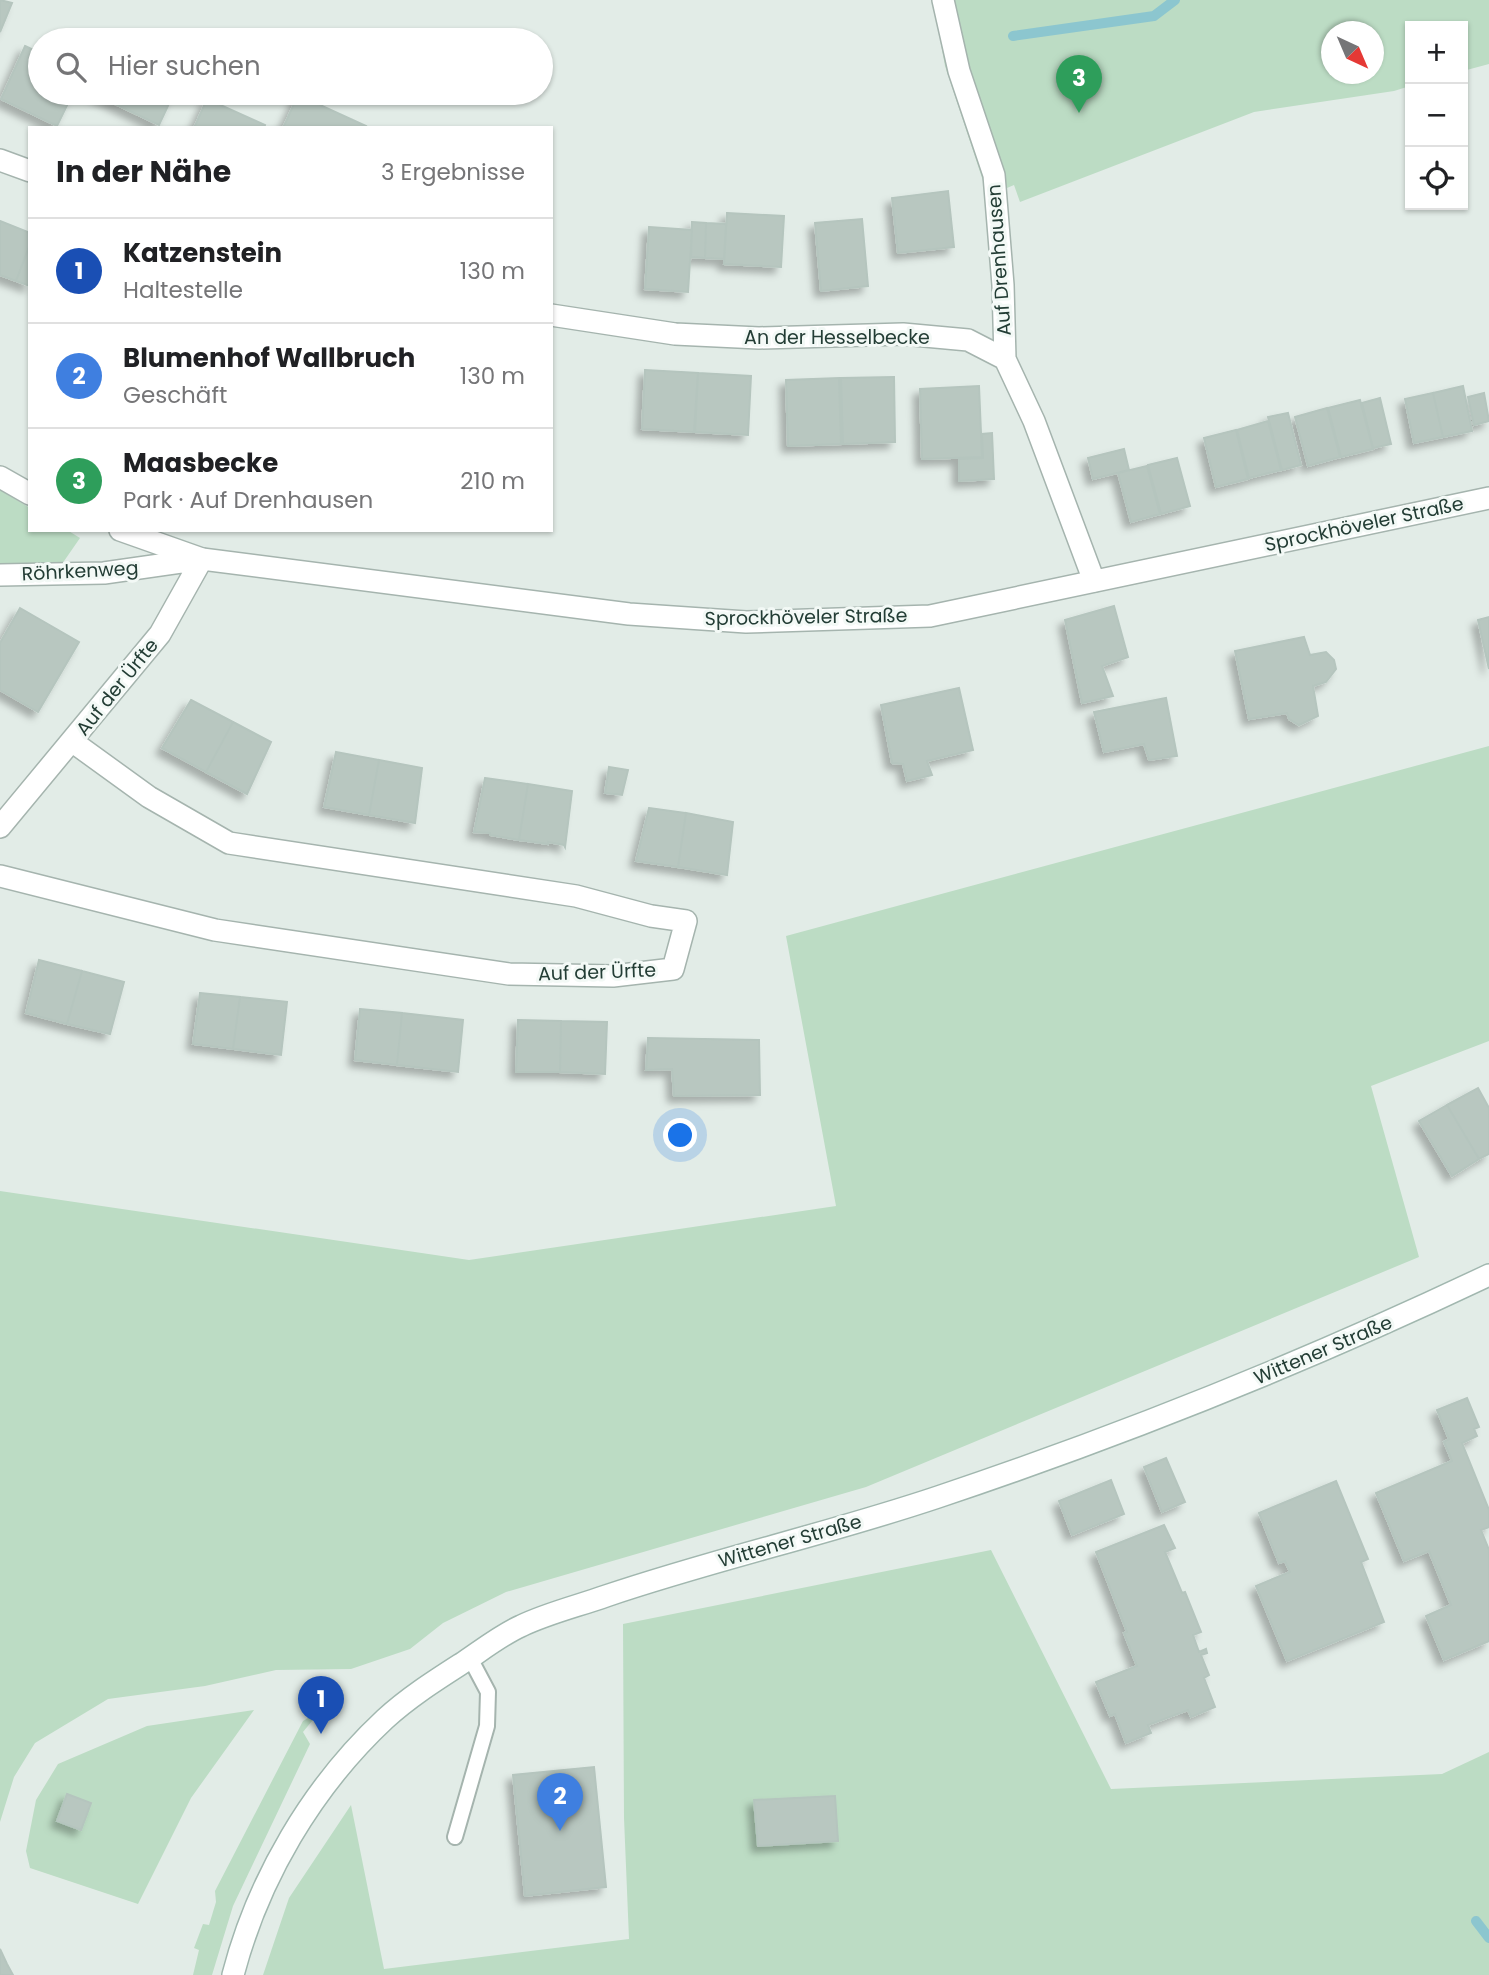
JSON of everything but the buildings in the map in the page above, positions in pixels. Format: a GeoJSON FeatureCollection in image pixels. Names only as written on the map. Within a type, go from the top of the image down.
{"type":"FeatureCollection","features":[{"type":"Feature","properties":{"kind":"street","name":"Auf Drenhausen"},"geometry":{"type":"LineString","coordinates":[[943,0],[959,71],[994,175],[1003,285],[1005,359]]}},
{"type":"Feature","properties":{"kind":"street"},"geometry":{"type":"LineString","coordinates":[[0,160],[28,170]]}},
{"type":"Feature","properties":{"kind":"street","name":"An der Hesselbecke"},"geometry":{"type":"LineString","coordinates":[[553,315],[676,334],[759,338],[903,334],[968,340],[1005,359]]}},
{"type":"Feature","properties":{"kind":"street"},"geometry":{"type":"LineString","coordinates":[[1005,359],[1034,421],[1094,581]]}},
{"type":"Feature","properties":{"kind":"street"},"geometry":{"type":"LineString","coordinates":[[0,477],[28,493]]}},
{"type":"Feature","properties":{"kind":"street","name":"Sprockhöveler Straße"},"geometry":{"type":"LineString","coordinates":[[126,532],[202,559],[629,614],[746,622],[930,616],[1489,498]]}},
{"type":"Feature","properties":{"kind":"street","name":"Röhrkenweg"},"geometry":{"type":"LineString","coordinates":[[0,575],[104,573],[202,559]]}},
{"type":"Feature","properties":{"kind":"street","name":"Auf der Ürfte"},"geometry":{"type":"LineString","coordinates":[[0,827],[160,635],[202,559]]}},
{"type":"Feature","properties":{"kind":"street","name":"Auf der Ürfte"},"geometry":{"type":"LineString","coordinates":[[0,876],[215,930],[509,974],[613,976],[673,969],[686,921],[651,916],[576,895],[229,843],[149,797],[73,742]]}},
{"type":"Feature","properties":{"kind":"street","name":"Wittener Straße"},"geometry":{"type":"LineString","coordinates":[[233,1975],[252,1914],[267,1880],[293,1832],[320,1793],[384,1720],[421,1690],[520,1626],[666,1576],[819,1534],[938,1497],[1174,1413],[1390,1322],[1489,1275]]}},
{"type":"Feature","properties":{"kind":"lane"},"geometry":{"type":"LineString","coordinates":[[455,1837],[487,1726],[488,1692],[470,1658]]}},
{"type":"Feature","properties":{"kind":"green space"},"geometry":{"type":"Polygon","coordinates":[[[933,0],[1489,0],[1489,64],[1468,70],[1468,21],[1405,21],[1405,88],[1254,112],[1020,202],[1014,185],[988,196],[945,66],[933,0]]]}},
{"type":"Feature","properties":{"kind":"green space"},"geometry":{"type":"Polygon","coordinates":[[[0,490],[28,507],[28,532],[70,532],[80,538],[62,564],[0,564],[0,490]]]}},
{"type":"Feature","properties":{"kind":"green space"},"geometry":{"type":"Polygon","coordinates":[[[1489,746],[1489,1041],[1371,1086],[1419,1257],[866,1487],[506,1592],[443,1623],[410,1649],[351,1669],[276,1670],[205,1686],[108,1699],[35,1743],[14,1777],[0,1822],[0,1191],[469,1260],[836,1206],[786,936],[1489,746]]]}},
{"type":"Feature","properties":{"kind":"green space"},"geometry":{"type":"Polygon","coordinates":[[[991,1550],[1111,1789],[1442,1774],[1489,1752],[1489,1975],[263,1975],[289,1898],[351,1805],[384,1969],[629,1939],[624,1818],[623,1624],[991,1550]]]}},
{"type":"Feature","properties":{"kind":"green space"},"geometry":{"type":"Polygon","coordinates":[[[254,1710],[191,1798],[138,1904],[30,1868],[26,1851],[36,1800],[58,1764],[147,1726],[254,1710]]]}},
{"type":"Feature","properties":{"kind":"green space"},"geometry":{"type":"Polygon","coordinates":[[[321,1710],[303,1732],[310,1744],[233,1906],[212,1975],[193,1975],[199,1950],[194,1948],[203,1924],[209,1925],[216,1902],[215,1891],[303,1721],[321,1710]]]}},
{"type":"Feature","properties":{"kind":"waterway"},"geometry":{"type":"LineString","coordinates":[[1013,36],[1154,16],[1175,0]]}},
{"type":"Feature","properties":{"kind":"waterway"},"geometry":{"type":"LineString","coordinates":[[1476,1921],[1489,1938]]}},
{"type":"Feature","properties":{"kind":"place","name":"Maasbecke"},"geometry":{"type":"Point","coordinates":[1079,113]}},
{"type":"Feature","properties":{"kind":"place","name":"Katzenstein"},"geometry":{"type":"Point","coordinates":[321,1734]}},
{"type":"Feature","properties":{"kind":"place","name":"Blumenhof Wallbruch"},"geometry":{"type":"Point","coordinates":[560,1831]}}]}
